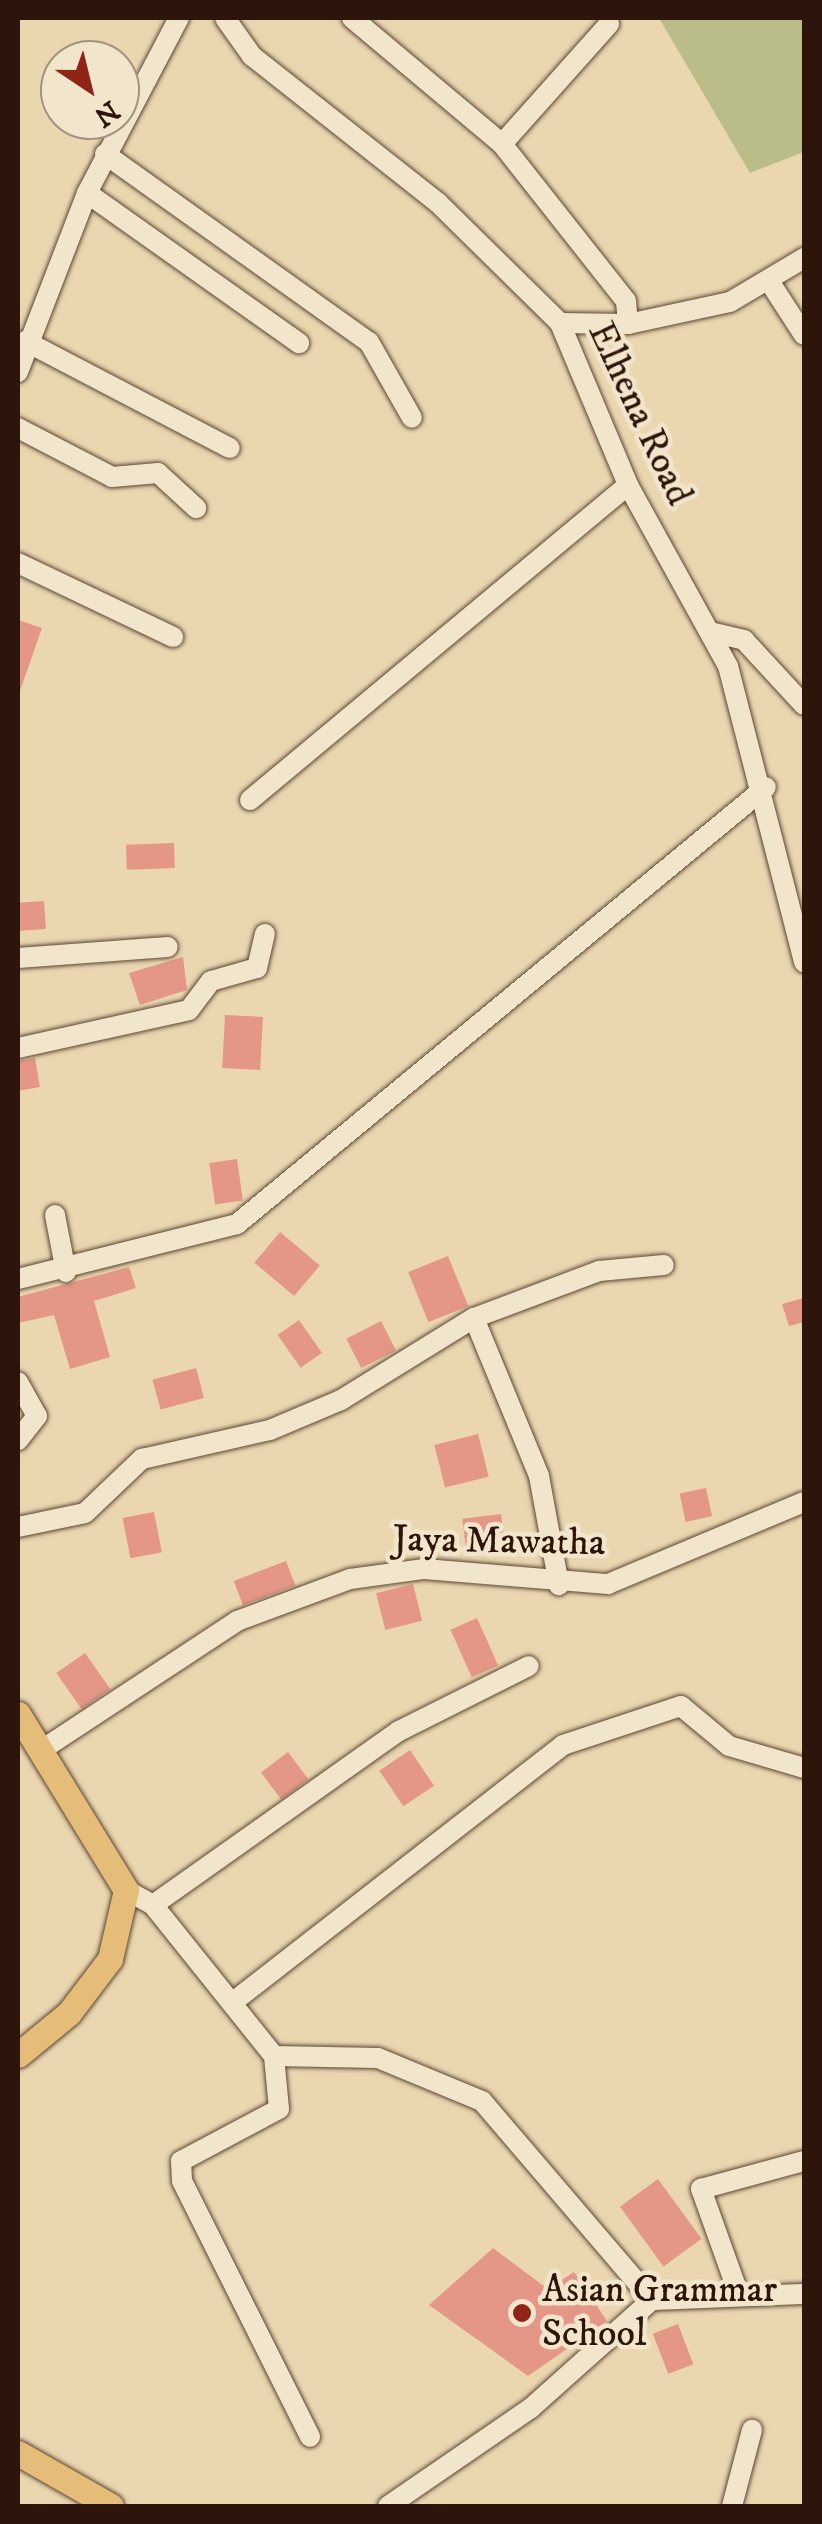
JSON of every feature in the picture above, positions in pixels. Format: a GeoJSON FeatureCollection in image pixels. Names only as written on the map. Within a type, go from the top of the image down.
{"type":"FeatureCollection","features":[{"type":"Feature","properties":{"kind":"main road"},"geometry":{"type":"LineString","coordinates":[[18,1714],[43,1749],[126,1890],[110,1958],[69,2013],[18,2056]]}},
{"type":"Feature","properties":{"kind":"main road"},"geometry":{"type":"LineString","coordinates":[[18,2454],[112,2506]]}},
{"type":"Feature","properties":{"kind":"street"},"geometry":{"type":"LineString","coordinates":[[18,372],[25,341],[105,154],[179,18]]}},
{"type":"Feature","properties":{"kind":"street","name":"Elhena Road"},"geometry":{"type":"LineString","coordinates":[[225,18],[252,56],[438,203],[560,324],[628,485],[710,632],[766,788],[804,962]]}},
{"type":"Feature","properties":{"kind":"street"},"geometry":{"type":"LineString","coordinates":[[352,18],[502,144],[626,301],[628,324]]}},
{"type":"Feature","properties":{"kind":"street"},"geometry":{"type":"LineString","coordinates":[[502,144],[609,24]]}},
{"type":"Feature","properties":{"kind":"street"},"geometry":{"type":"LineString","coordinates":[[105,154],[369,342],[412,418]]}},
{"type":"Feature","properties":{"kind":"street"},"geometry":{"type":"LineString","coordinates":[[87,194],[299,343]]}},
{"type":"Feature","properties":{"kind":"street"},"geometry":{"type":"LineString","coordinates":[[560,324],[628,324],[730,302],[804,258]]}},
{"type":"Feature","properties":{"kind":"street"},"geometry":{"type":"LineString","coordinates":[[769,280],[804,335]]}},
{"type":"Feature","properties":{"kind":"street"},"geometry":{"type":"LineString","coordinates":[[25,341],[230,448]]}},
{"type":"Feature","properties":{"kind":"street"},"geometry":{"type":"LineString","coordinates":[[18,428],[112,477],[158,474],[196,508]]}},
{"type":"Feature","properties":{"kind":"street"},"geometry":{"type":"LineString","coordinates":[[250,800],[628,485]]}},
{"type":"Feature","properties":{"kind":"street"},"geometry":{"type":"LineString","coordinates":[[18,562],[173,637]]}},
{"type":"Feature","properties":{"kind":"street"},"geometry":{"type":"LineString","coordinates":[[710,632],[744,640],[804,705]]}},
{"type":"Feature","properties":{"kind":"street"},"geometry":{"type":"LineString","coordinates":[[18,1279],[66,1272],[237,1224],[766,788]]}},
{"type":"Feature","properties":{"kind":"street"},"geometry":{"type":"LineString","coordinates":[[18,1048],[189,1010],[210,980],[257,968],[266,934]]}},
{"type":"Feature","properties":{"kind":"street"},"geometry":{"type":"LineString","coordinates":[[18,958],[168,946]]}},
{"type":"Feature","properties":{"kind":"street"},"geometry":{"type":"LineString","coordinates":[[55,1215],[66,1272]]}},
{"type":"Feature","properties":{"kind":"street"},"geometry":{"type":"LineString","coordinates":[[18,1526],[85,1513],[142,1459],[270,1430],[341,1400],[474,1318],[599,1271],[664,1265]]}},
{"type":"Feature","properties":{"kind":"street"},"geometry":{"type":"LineString","coordinates":[[474,1318],[539,1476],[558,1585]]}},
{"type":"Feature","properties":{"kind":"street"},"geometry":{"type":"LineString","coordinates":[[18,1382],[37,1416],[18,1440]]}},
{"type":"Feature","properties":{"kind":"street","name":"Jaya Mawatha"},"geometry":{"type":"LineString","coordinates":[[43,1749],[237,1621],[350,1579],[424,1568],[558,1585],[608,1584],[804,1502]]}},
{"type":"Feature","properties":{"kind":"street"},"geometry":{"type":"LineString","coordinates":[[153,1905],[400,1732],[528,1666]]}},
{"type":"Feature","properties":{"kind":"street"},"geometry":{"type":"LineString","coordinates":[[233,2002],[564,1745],[682,1706],[729,1746],[757,1746],[804,1768]]}},
{"type":"Feature","properties":{"kind":"street"},"geometry":{"type":"LineString","coordinates":[[126,1890],[153,1905],[274,2056],[279,2108],[181,2161],[182,2180],[310,2436]]}},
{"type":"Feature","properties":{"kind":"street"},"geometry":{"type":"LineString","coordinates":[[274,2056],[378,2058],[482,2101],[652,2300]]}},
{"type":"Feature","properties":{"kind":"street"},"geometry":{"type":"LineString","coordinates":[[739,2295],[701,2189],[804,2161]]}},
{"type":"Feature","properties":{"kind":"street"},"geometry":{"type":"LineString","coordinates":[[388,2506],[531,2408],[652,2300],[804,2294]]}},
{"type":"Feature","properties":{"kind":"street"},"geometry":{"type":"LineString","coordinates":[[732,2506],[752,2430]]}},
{"type":"Feature","properties":{"kind":"green space"},"geometry":{"type":"Polygon","coordinates":[[[659,18],[804,18],[804,152],[750,173],[659,18]]]}},
{"type":"Feature","properties":{"kind":"building"},"geometry":{"type":"Polygon","coordinates":[[[18,620],[42,628],[20,691],[18,690],[18,620]]]}},
{"type":"Feature","properties":{"kind":"building"},"geometry":{"type":"Polygon","coordinates":[[[174,843],[175,868],[127,870],[126,845],[174,843]]]}},
{"type":"Feature","properties":{"kind":"building"},"geometry":{"type":"Polygon","coordinates":[[[44,901],[46,929],[20,931],[18,903],[44,901]]]}},
{"type":"Feature","properties":{"kind":"building"},"geometry":{"type":"Polygon","coordinates":[[[183,957],[187,990],[140,1005],[129,973],[183,957]]]}},
{"type":"Feature","properties":{"kind":"building"},"geometry":{"type":"Polygon","coordinates":[[[225,1015],[263,1017],[260,1070],[222,1068],[225,1015]]]}},
{"type":"Feature","properties":{"kind":"building"},"geometry":{"type":"Polygon","coordinates":[[[35,1058],[40,1087],[18,1091],[18,1061],[35,1058]]]}},
{"type":"Feature","properties":{"kind":"building"},"geometry":{"type":"Polygon","coordinates":[[[237,1159],[243,1201],[215,1204],[209,1163],[237,1159]]]}},
{"type":"Feature","properties":{"kind":"building"},"geometry":{"type":"Polygon","coordinates":[[[280,1232],[320,1265],[294,1296],[254,1263],[280,1232]]]}},
{"type":"Feature","properties":{"kind":"building"},"geometry":{"type":"Polygon","coordinates":[[[448,1256],[468,1306],[428,1322],[408,1272],[448,1256]]]}},
{"type":"Feature","properties":{"kind":"building"},"geometry":{"type":"Polygon","coordinates":[[[129,1267],[136,1288],[94,1301],[110,1357],[70,1369],[54,1315],[18,1323],[18,1297],[129,1267]]]}},
{"type":"Feature","properties":{"kind":"building"},"geometry":{"type":"Polygon","coordinates":[[[804,1298],[804,1322],[789,1326],[782,1304],[804,1298]]]}},
{"type":"Feature","properties":{"kind":"building"},"geometry":{"type":"Polygon","coordinates":[[[299,1320],[322,1353],[301,1368],[278,1335],[299,1320]]]}},
{"type":"Feature","properties":{"kind":"building"},"geometry":{"type":"Polygon","coordinates":[[[381,1321],[396,1350],[361,1368],[346,1339],[381,1321]]]}},
{"type":"Feature","properties":{"kind":"building"},"geometry":{"type":"Polygon","coordinates":[[[196,1368],[204,1398],[161,1410],[153,1380],[196,1368]]]}},
{"type":"Feature","properties":{"kind":"building"},"geometry":{"type":"Polygon","coordinates":[[[478,1434],[489,1477],[445,1488],[434,1445],[478,1434]]]}},
{"type":"Feature","properties":{"kind":"building"},"geometry":{"type":"Polygon","coordinates":[[[706,1488],[712,1516],[686,1522],[680,1494],[706,1488]]]}},
{"type":"Feature","properties":{"kind":"building"},"geometry":{"type":"Polygon","coordinates":[[[154,1512],[162,1552],[130,1558],[123,1518],[154,1512]]]}},
{"type":"Feature","properties":{"kind":"building"},"geometry":{"type":"Polygon","coordinates":[[[501,1514],[505,1547],[466,1552],[462,1519],[501,1514]]]}},
{"type":"Feature","properties":{"kind":"building"},"geometry":{"type":"Polygon","coordinates":[[[286,1561],[295,1585],[243,1605],[234,1581],[286,1561]]]}},
{"type":"Feature","properties":{"kind":"building"},"geometry":{"type":"Polygon","coordinates":[[[413,1584],[422,1621],[385,1630],[376,1593],[413,1584]]]}},
{"type":"Feature","properties":{"kind":"building"},"geometry":{"type":"Polygon","coordinates":[[[477,1618],[498,1666],[472,1677],[451,1630],[477,1618]]]}},
{"type":"Feature","properties":{"kind":"building"},"geometry":{"type":"Polygon","coordinates":[[[85,1653],[110,1689],[82,1709],[56,1673],[85,1653]]]}},
{"type":"Feature","properties":{"kind":"building"},"geometry":{"type":"Polygon","coordinates":[[[410,1750],[434,1786],[403,1806],[379,1771],[410,1750]]]}},
{"type":"Feature","properties":{"kind":"building"},"geometry":{"type":"Polygon","coordinates":[[[288,1752],[308,1779],[281,1800],[261,1772],[288,1752]]]}},
{"type":"Feature","properties":{"kind":"building"},"geometry":{"type":"Polygon","coordinates":[[[658,2179],[701,2239],[663,2266],[620,2207],[658,2179]]]}},
{"type":"Feature","properties":{"kind":"building","name":"Asian Grammar School"},"geometry":{"type":"Polygon","coordinates":[[[493,2248],[548,2289],[574,2272],[607,2321],[528,2376],[429,2305],[493,2248]]]}},
{"type":"Feature","properties":{"kind":"building"},"geometry":{"type":"Polygon","coordinates":[[[678,2324],[693,2364],[668,2374],[653,2334],[678,2324]]]}},
{"type":"Feature","properties":{"kind":"place","name":"Asian Grammar School"},"geometry":{"type":"Point","coordinates":[522,2313]}}]}
